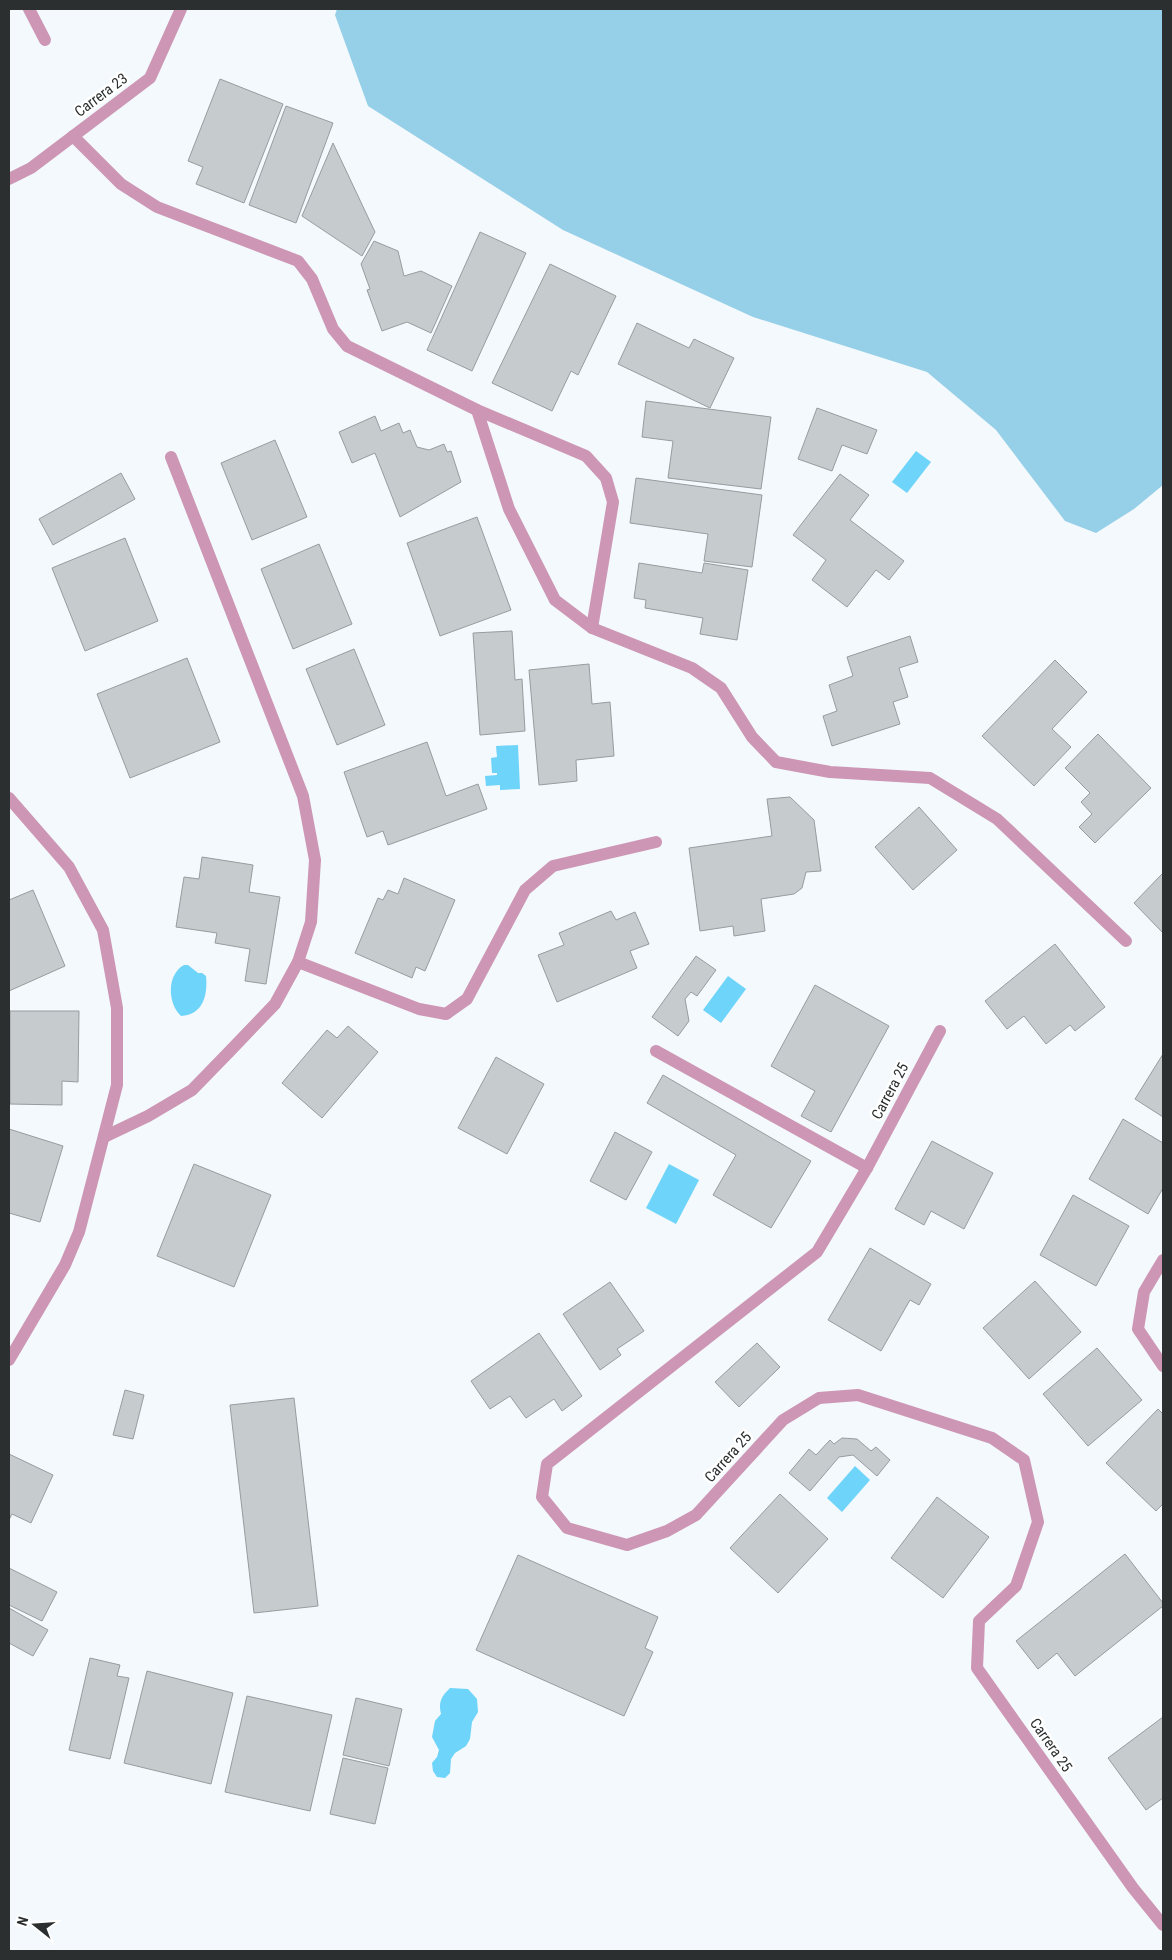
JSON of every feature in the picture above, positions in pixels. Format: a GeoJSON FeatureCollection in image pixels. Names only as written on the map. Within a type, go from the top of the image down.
{"type":"FeatureCollection","features":[{"type":"Feature","properties":{"kind":"street"},"geometry":{"type":"LineString","coordinates":[[29,9],[46,40]]}},
{"type":"Feature","properties":{"kind":"street","name":"Carrera 23"},"geometry":{"type":"LineString","coordinates":[[9,180],[30,168],[150,78],[180,9]]}},
{"type":"Feature","properties":{"kind":"street"},"geometry":{"type":"LineString","coordinates":[[73,136],[121,184],[157,207],[298,261],[312,279],[334,330],[346,346],[477,410],[586,456],[606,478],[612,502],[592,628]]}},
{"type":"Feature","properties":{"kind":"street"},"geometry":{"type":"LineString","coordinates":[[477,410],[510,509],[555,600],[592,628],[692,668],[721,688],[752,737],[776,762],[830,772],[930,778],[998,819],[1126,941]]}},
{"type":"Feature","properties":{"kind":"street"},"geometry":{"type":"LineString","coordinates":[[104,1137],[148,1116],[192,1090],[275,1004],[298,962],[311,922],[315,860],[303,796],[171,457]]}},
{"type":"Feature","properties":{"kind":"street"},"geometry":{"type":"LineString","coordinates":[[9,798],[69,867],[103,930],[117,1008],[117,1086],[79,1232],[66,1265],[9,1360]]}},
{"type":"Feature","properties":{"kind":"street"},"geometry":{"type":"LineString","coordinates":[[298,962],[419,1009],[446,1014],[467,999],[525,890],[553,866],[656,842]]}},
{"type":"Feature","properties":{"kind":"street","name":"Carrera 25"},"geometry":{"type":"LineString","coordinates":[[940,1031],[867,1168],[817,1252],[546,1464],[542,1497],[567,1528],[627,1545],[667,1530],[696,1515],[784,1420],[819,1398],[858,1394],[992,1438],[1024,1460],[1038,1522],[1016,1586],[979,1621],[977,1668],[1133,1888],[1163,1925]]}},
{"type":"Feature","properties":{"kind":"street"},"geometry":{"type":"LineString","coordinates":[[656,1051],[867,1168]]}},
{"type":"Feature","properties":{"kind":"street"},"geometry":{"type":"LineString","coordinates":[[1163,1260],[1144,1292],[1138,1329],[1163,1366]]}},
{"type":"Feature","properties":{"kind":"shaded area"},"geometry":{"type":"Polygon","coordinates":[[[337,9],[1163,9],[1163,485],[1134,509],[1096,533],[1065,521],[996,430],[927,372],[753,317],[563,230],[368,106],[335,15],[337,9]]]}},
{"type":"Feature","properties":{"kind":"shaded area"},"geometry":{"type":"Polygon","coordinates":[[[916,451],[931,462],[907,493],[892,482],[916,451]]]}},
{"type":"Feature","properties":{"kind":"shaded area"},"geometry":{"type":"Polygon","coordinates":[[[518,745],[520,789],[500,790],[500,785],[486,786],[485,776],[497,775],[497,773],[492,773],[491,758],[497,757],[496,746],[518,745]]]}},
{"type":"Feature","properties":{"kind":"shaded area"},"geometry":{"type":"Polygon","coordinates":[[[184,965],[188,965],[198,973],[206,976],[206,990],[205,997],[199,1008],[188,1015],[181,1016],[173,1004],[171,990],[174,976],[184,965]]]}},
{"type":"Feature","properties":{"kind":"shaded area"},"geometry":{"type":"Polygon","coordinates":[[[728,976],[746,989],[721,1023],[703,1010],[728,976]]]}},
{"type":"Feature","properties":{"kind":"shaded area"},"geometry":{"type":"Polygon","coordinates":[[[669,1164],[699,1180],[676,1224],[646,1208],[669,1164]]]}},
{"type":"Feature","properties":{"kind":"shaded area"},"geometry":{"type":"Polygon","coordinates":[[[855,1466],[870,1480],[842,1512],[827,1498],[855,1466]]]}},
{"type":"Feature","properties":{"kind":"shaded area"},"geometry":{"type":"Polygon","coordinates":[[[450,1688],[468,1689],[477,1699],[478,1712],[472,1722],[470,1739],[466,1746],[455,1753],[451,1759],[450,1773],[445,1778],[437,1777],[433,1771],[432,1763],[437,1757],[439,1750],[432,1737],[435,1721],[441,1714],[441,1699],[450,1688]]]}},
{"type":"Feature","properties":{"kind":"building"},"geometry":{"type":"Polygon","coordinates":[[[220,79],[283,104],[244,203],[196,184],[203,167],[188,161],[220,79]]]}},
{"type":"Feature","properties":{"kind":"building"},"geometry":{"type":"Polygon","coordinates":[[[286,106],[333,123],[296,223],[249,205],[286,106]]]}},
{"type":"Feature","properties":{"kind":"building"},"geometry":{"type":"Polygon","coordinates":[[[333,143],[375,232],[362,256],[302,216],[333,143]]]}},
{"type":"Feature","properties":{"kind":"building"},"geometry":{"type":"Polygon","coordinates":[[[480,232],[526,253],[472,371],[427,350],[480,232]]]}},
{"type":"Feature","properties":{"kind":"building"},"geometry":{"type":"Polygon","coordinates":[[[374,241],[398,251],[404,276],[421,271],[452,286],[431,333],[407,322],[382,331],[367,290],[370,289],[361,264],[374,241]]]}},
{"type":"Feature","properties":{"kind":"building"},"geometry":{"type":"Polygon","coordinates":[[[550,264],[616,296],[578,375],[571,371],[552,411],[492,383],[550,264]]]}},
{"type":"Feature","properties":{"kind":"building"},"geometry":{"type":"Polygon","coordinates":[[[637,323],[689,348],[694,339],[734,358],[710,408],[618,364],[637,323]]]}},
{"type":"Feature","properties":{"kind":"building"},"geometry":{"type":"Polygon","coordinates":[[[646,401],[771,417],[761,489],[668,478],[673,441],[642,437],[646,401]]]}},
{"type":"Feature","properties":{"kind":"building"},"geometry":{"type":"Polygon","coordinates":[[[817,408],[877,430],[867,454],[842,445],[832,471],[798,459],[817,408]]]}},
{"type":"Feature","properties":{"kind":"building"},"geometry":{"type":"Polygon","coordinates":[[[375,416],[381,431],[399,423],[403,433],[410,430],[417,447],[429,450],[444,444],[447,452],[451,451],[461,482],[400,517],[375,453],[352,463],[339,432],[375,416]]]}},
{"type":"Feature","properties":{"kind":"building"},"geometry":{"type":"Polygon","coordinates":[[[275,440],[307,517],[252,540],[221,463],[275,440]]]}},
{"type":"Feature","properties":{"kind":"building"},"geometry":{"type":"Polygon","coordinates":[[[121,473],[135,499],[53,545],[39,519],[121,473]]]}},
{"type":"Feature","properties":{"kind":"building"},"geometry":{"type":"Polygon","coordinates":[[[840,474],[869,495],[850,520],[904,561],[889,580],[876,570],[847,607],[812,580],[826,560],[793,535],[840,474]]]}},
{"type":"Feature","properties":{"kind":"building"},"geometry":{"type":"Polygon","coordinates":[[[636,478],[762,495],[752,567],[704,561],[708,534],[630,523],[636,478]]]}},
{"type":"Feature","properties":{"kind":"building"},"geometry":{"type":"Polygon","coordinates":[[[477,517],[511,610],[440,636],[407,543],[477,517]]]}},
{"type":"Feature","properties":{"kind":"building"},"geometry":{"type":"Polygon","coordinates":[[[125,538],[158,621],[85,651],[52,568],[125,538]]]}},
{"type":"Feature","properties":{"kind":"building"},"geometry":{"type":"Polygon","coordinates":[[[319,544],[352,624],[293,649],[261,569],[319,544]]]}},
{"type":"Feature","properties":{"kind":"building"},"geometry":{"type":"Polygon","coordinates":[[[639,563],[702,573],[704,563],[748,570],[737,640],[700,634],[703,618],[645,608],[646,600],[634,598],[639,563]]]}},
{"type":"Feature","properties":{"kind":"building"},"geometry":{"type":"Polygon","coordinates":[[[512,631],[515,680],[522,679],[525,731],[480,735],[473,633],[512,631]]]}},
{"type":"Feature","properties":{"kind":"building"},"geometry":{"type":"Polygon","coordinates":[[[910,636],[918,662],[899,668],[908,697],[893,702],[900,724],[832,746],[823,716],[837,711],[829,685],[853,676],[847,657],[910,636]]]}},
{"type":"Feature","properties":{"kind":"building"},"geometry":{"type":"Polygon","coordinates":[[[354,649],[385,725],[337,745],[306,669],[354,649]]]}},
{"type":"Feature","properties":{"kind":"building"},"geometry":{"type":"Polygon","coordinates":[[[187,658],[220,742],[130,778],[97,694],[187,658]]]}},
{"type":"Feature","properties":{"kind":"building"},"geometry":{"type":"Polygon","coordinates":[[[1055,660],[1087,692],[1052,729],[1071,747],[1034,786],[982,736],[1055,660]]]}},
{"type":"Feature","properties":{"kind":"building"},"geometry":{"type":"Polygon","coordinates":[[[589,664],[592,704],[610,702],[614,756],[576,760],[577,781],[539,785],[529,670],[589,664]]]}},
{"type":"Feature","properties":{"kind":"building"},"geometry":{"type":"Polygon","coordinates":[[[1098,734],[1151,788],[1095,843],[1079,827],[1092,814],[1081,802],[1090,793],[1065,768],[1098,734]]]}},
{"type":"Feature","properties":{"kind":"building"},"geometry":{"type":"Polygon","coordinates":[[[427,742],[446,796],[478,784],[487,809],[388,845],[383,831],[367,837],[344,772],[427,742]]]}},
{"type":"Feature","properties":{"kind":"building"},"geometry":{"type":"Polygon","coordinates":[[[790,797],[814,820],[821,871],[806,872],[802,888],[794,894],[761,899],[765,931],[734,936],[733,926],[700,931],[689,848],[772,836],[767,799],[790,797]]]}},
{"type":"Feature","properties":{"kind":"building"},"geometry":{"type":"Polygon","coordinates":[[[919,807],[957,850],[913,890],[875,847],[919,807]]]}},
{"type":"Feature","properties":{"kind":"building"},"geometry":{"type":"Polygon","coordinates":[[[202,857],[253,865],[249,892],[280,897],[266,984],[245,981],[250,949],[215,943],[217,933],[176,927],[184,877],[199,879],[202,857]]]}},
{"type":"Feature","properties":{"kind":"building"},"geometry":{"type":"Polygon","coordinates":[[[1163,873],[1163,933],[1134,903],[1163,873]]]}},
{"type":"Feature","properties":{"kind":"building"},"geometry":{"type":"Polygon","coordinates":[[[404,878],[455,900],[425,971],[416,967],[412,978],[355,953],[378,898],[383,900],[388,890],[398,894],[404,878]]]}},
{"type":"Feature","properties":{"kind":"building"},"geometry":{"type":"Polygon","coordinates":[[[33,890],[65,966],[9,991],[9,900],[33,890]]]}},
{"type":"Feature","properties":{"kind":"building"},"geometry":{"type":"Polygon","coordinates":[[[611,911],[616,920],[635,912],[649,944],[630,951],[637,968],[557,1002],[538,955],[564,945],[559,933],[611,911]]]}},
{"type":"Feature","properties":{"kind":"building"},"geometry":{"type":"Polygon","coordinates":[[[1055,944],[1105,1007],[1075,1031],[1070,1025],[1046,1044],[1024,1016],[1007,1029],[985,1001],[1055,944]]]}},
{"type":"Feature","properties":{"kind":"building"},"geometry":{"type":"Polygon","coordinates":[[[696,956],[716,970],[697,996],[691,992],[685,999],[689,1021],[678,1036],[652,1017],[696,956]]]}},
{"type":"Feature","properties":{"kind":"building"},"geometry":{"type":"Polygon","coordinates":[[[815,985],[889,1026],[831,1132],[801,1116],[815,1091],[771,1066],[815,985]]]}},
{"type":"Feature","properties":{"kind":"building"},"geometry":{"type":"Polygon","coordinates":[[[10,1011],[79,1011],[78,1082],[62,1081],[62,1105],[10,1104],[10,1011]]]}},
{"type":"Feature","properties":{"kind":"building"},"geometry":{"type":"Polygon","coordinates":[[[348,1026],[378,1052],[322,1118],[282,1083],[327,1030],[337,1038],[348,1026]]]}},
{"type":"Feature","properties":{"kind":"building"},"geometry":{"type":"Polygon","coordinates":[[[1163,1054],[1163,1117],[1135,1099],[1163,1054]]]}},
{"type":"Feature","properties":{"kind":"building"},"geometry":{"type":"Polygon","coordinates":[[[496,1057],[544,1084],[507,1154],[458,1128],[496,1057]]]}},
{"type":"Feature","properties":{"kind":"building"},"geometry":{"type":"Polygon","coordinates":[[[663,1075],[811,1161],[771,1228],[713,1195],[736,1155],[647,1103],[663,1075]]]}},
{"type":"Feature","properties":{"kind":"building"},"geometry":{"type":"Polygon","coordinates":[[[1123,1119],[1163,1143],[1163,1188],[1148,1214],[1089,1179],[1123,1119]]]}},
{"type":"Feature","properties":{"kind":"building"},"geometry":{"type":"Polygon","coordinates":[[[9,1129],[63,1146],[40,1222],[9,1213],[9,1129]]]}},
{"type":"Feature","properties":{"kind":"building"},"geometry":{"type":"Polygon","coordinates":[[[615,1132],[652,1152],[626,1200],[590,1181],[615,1132]]]}},
{"type":"Feature","properties":{"kind":"building"},"geometry":{"type":"Polygon","coordinates":[[[932,1141],[993,1173],[964,1229],[931,1211],[924,1225],[895,1209],[932,1141]]]}},
{"type":"Feature","properties":{"kind":"building"},"geometry":{"type":"Polygon","coordinates":[[[194,1164],[271,1195],[234,1287],[157,1256],[194,1164]]]}},
{"type":"Feature","properties":{"kind":"building"},"geometry":{"type":"Polygon","coordinates":[[[1073,1195],[1129,1226],[1096,1286],[1040,1255],[1073,1195]]]}},
{"type":"Feature","properties":{"kind":"building"},"geometry":{"type":"Polygon","coordinates":[[[870,1248],[931,1284],[919,1305],[910,1300],[881,1351],[828,1320],[870,1248]]]}},
{"type":"Feature","properties":{"kind":"building"},"geometry":{"type":"Polygon","coordinates":[[[1035,1281],[1081,1332],[1029,1379],[983,1328],[1035,1281]]]}},
{"type":"Feature","properties":{"kind":"building"},"geometry":{"type":"Polygon","coordinates":[[[610,1282],[644,1331],[617,1349],[621,1355],[600,1370],[563,1314],[610,1282]]]}},
{"type":"Feature","properties":{"kind":"building"},"geometry":{"type":"Polygon","coordinates":[[[539,1333],[582,1396],[562,1411],[554,1399],[526,1418],[510,1396],[490,1409],[471,1381],[539,1333]]]}},
{"type":"Feature","properties":{"kind":"building"},"geometry":{"type":"Polygon","coordinates":[[[757,1343],[780,1367],[739,1407],[715,1382],[757,1343]]]}},
{"type":"Feature","properties":{"kind":"building"},"geometry":{"type":"Polygon","coordinates":[[[1097,1348],[1142,1400],[1088,1446],[1043,1394],[1097,1348]]]}},
{"type":"Feature","properties":{"kind":"building"},"geometry":{"type":"Polygon","coordinates":[[[125,1390],[144,1395],[133,1439],[113,1435],[125,1390]]]}},
{"type":"Feature","properties":{"kind":"building"},"geometry":{"type":"Polygon","coordinates":[[[294,1398],[318,1606],[254,1613],[230,1405],[294,1398]]]}},
{"type":"Feature","properties":{"kind":"building"},"geometry":{"type":"Polygon","coordinates":[[[1158,1409],[1163,1414],[1163,1504],[1156,1511],[1106,1463],[1158,1409]]]}},
{"type":"Feature","properties":{"kind":"building"},"geometry":{"type":"Polygon","coordinates":[[[842,1438],[857,1439],[871,1451],[876,1447],[890,1460],[877,1476],[853,1455],[839,1457],[810,1491],[789,1473],[809,1449],[816,1455],[830,1440],[834,1444],[842,1438]]]}},
{"type":"Feature","properties":{"kind":"building"},"geometry":{"type":"Polygon","coordinates":[[[9,1454],[53,1475],[31,1523],[12,1514],[9,1520],[9,1454]]]}},
{"type":"Feature","properties":{"kind":"building"},"geometry":{"type":"Polygon","coordinates":[[[780,1494],[828,1539],[778,1593],[730,1548],[780,1494]]]}},
{"type":"Feature","properties":{"kind":"building"},"geometry":{"type":"Polygon","coordinates":[[[937,1497],[989,1537],[943,1598],[891,1558],[937,1497]]]}},
{"type":"Feature","properties":{"kind":"building"},"geometry":{"type":"Polygon","coordinates":[[[1125,1554],[1163,1603],[1163,1606],[1075,1676],[1057,1653],[1038,1669],[1016,1641],[1125,1554]]]}},
{"type":"Feature","properties":{"kind":"building"},"geometry":{"type":"Polygon","coordinates":[[[518,1555],[658,1617],[645,1648],[653,1652],[624,1716],[476,1650],[518,1555]]]}},
{"type":"Feature","properties":{"kind":"building"},"geometry":{"type":"Polygon","coordinates":[[[9,1568],[57,1592],[42,1621],[9,1605],[9,1568]]]}},
{"type":"Feature","properties":{"kind":"building"},"geometry":{"type":"Polygon","coordinates":[[[9,1608],[48,1630],[33,1656],[9,1643],[9,1608]]]}},
{"type":"Feature","properties":{"kind":"building"},"geometry":{"type":"Polygon","coordinates":[[[90,1658],[120,1665],[117,1676],[129,1678],[110,1759],[69,1750],[90,1658]]]}},
{"type":"Feature","properties":{"kind":"building"},"geometry":{"type":"Polygon","coordinates":[[[147,1671],[233,1693],[211,1784],[124,1763],[147,1671]]]}},
{"type":"Feature","properties":{"kind":"building"},"geometry":{"type":"Polygon","coordinates":[[[247,1696],[332,1715],[310,1811],[225,1792],[247,1696]]]}},
{"type":"Feature","properties":{"kind":"building"},"geometry":{"type":"Polygon","coordinates":[[[356,1698],[402,1709],[389,1766],[343,1755],[356,1698]]]}},
{"type":"Feature","properties":{"kind":"building"},"geometry":{"type":"Polygon","coordinates":[[[1163,1717],[1163,1798],[1146,1810],[1108,1758],[1163,1717]]]}},
{"type":"Feature","properties":{"kind":"building"},"geometry":{"type":"Polygon","coordinates":[[[343,1758],[388,1768],[375,1824],[330,1814],[343,1758]]]}}]}
